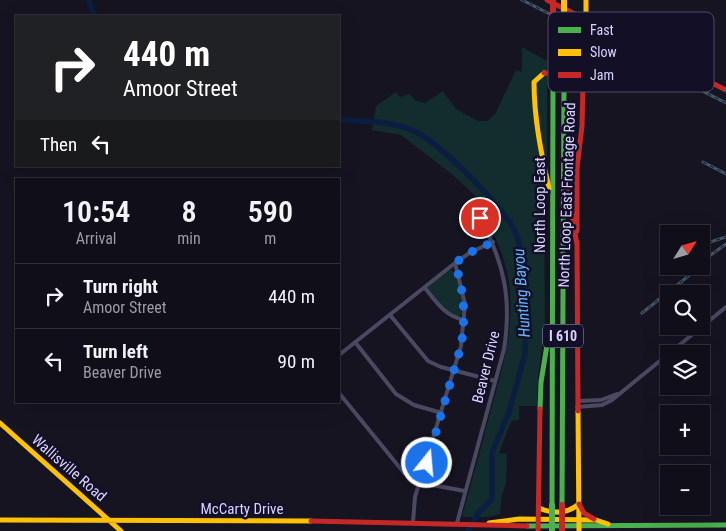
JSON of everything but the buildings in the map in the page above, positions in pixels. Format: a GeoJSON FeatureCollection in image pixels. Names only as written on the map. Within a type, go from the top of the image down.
{"type":"FeatureCollection","features":[{"type":"Feature","properties":{"kind":"main road"},"geometry":{"type":"LineString","coordinates":[[547,0],[572,12]]}},
{"type":"Feature","properties":{"kind":"main road","name":"North Loop East Frontage Road"},"geometry":{"type":"LineString","coordinates":[[548,73],[544,73],[534,82],[533,109],[538,142],[552,202]]}},
{"type":"Feature","properties":{"kind":"main road"},"geometry":{"type":"LineString","coordinates":[[714,84],[726,90]]}},
{"type":"Feature","properties":{"kind":"main road","name":"North Loop East"},"geometry":{"type":"LineString","coordinates":[[552,531],[553,92]]}},
{"type":"Feature","properties":{"kind":"main road","name":"North Loop East"},"geometry":{"type":"LineString","coordinates":[[562,531],[564,92]]}},
{"type":"Feature","properties":{"kind":"main road","name":"North Loop East Frontage Road"},"geometry":{"type":"LineString","coordinates":[[579,530],[577,168],[582,126],[583,92]]}},
{"type":"Feature","properties":{"kind":"main road"},"geometry":{"type":"LineString","coordinates":[[564,166],[577,245]]}},
{"type":"Feature","properties":{"kind":"main road"},"geometry":{"type":"LineString","coordinates":[[538,530],[540,409],[543,363],[551,325]]}},
{"type":"Feature","properties":{"kind":"main road","name":"Wallisville Road"},"geometry":{"type":"LineString","coordinates":[[0,424],[121,531]]}},
{"type":"Feature","properties":{"kind":"main road"},"geometry":{"type":"LineString","coordinates":[[539,508],[547,512],[566,512],[573,511],[579,504],[584,513],[609,525],[726,525]]}},
{"type":"Feature","properties":{"kind":"main road","name":"McCarty Drive"},"geometry":{"type":"LineString","coordinates":[[484,524],[519,518],[538,520],[596,520]]}},
{"type":"Feature","properties":{"kind":"main road","name":"McCarty Drive"},"geometry":{"type":"LineString","coordinates":[[0,520],[413,522],[484,524],[538,530],[579,530],[609,525]]}},
{"type":"Feature","properties":{"kind":"main road"},"geometry":{"type":"LineString","coordinates":[[520,527],[527,531]]}},
{"type":"Feature","properties":{"kind":"street","name":"Beaver Drive"},"geometry":{"type":"LineString","coordinates":[[459,523],[465,491],[495,381],[508,324],[508,297],[500,259],[480,218]]}},
{"type":"Feature","properties":{"kind":"street"},"geometry":{"type":"LineString","coordinates":[[340,354],[455,263],[471,252],[493,242]]}},
{"type":"Feature","properties":{"kind":"street"},"geometry":{"type":"LineString","coordinates":[[413,522],[415,497],[461,346],[464,294],[455,263]]}},
{"type":"Feature","properties":{"kind":"street"},"geometry":{"type":"LineString","coordinates":[[425,288],[444,312],[451,317],[464,320]]}},
{"type":"Feature","properties":{"kind":"street"},"geometry":{"type":"LineString","coordinates":[[577,404],[602,405],[726,307]]}},
{"type":"Feature","properties":{"kind":"street"},"geometry":{"type":"LineString","coordinates":[[390,315],[428,360],[454,370],[495,381]]}},
{"type":"Feature","properties":{"kind":"street"},"geometry":{"type":"LineString","coordinates":[[355,342],[396,394],[414,405],[442,413]]}},
{"type":"Feature","properties":{"kind":"street"},"geometry":{"type":"LineString","coordinates":[[340,394],[398,469],[420,481],[440,488],[465,491]]}},
{"type":"Feature","properties":{"kind":"green space"},"geometry":{"type":"Polygon","coordinates":[[[522,47],[547,61],[547,170],[544,177],[545,326],[538,377],[537,406],[519,406],[519,420],[511,421],[499,453],[507,454],[506,484],[502,495],[500,514],[488,517],[464,517],[462,516],[498,386],[509,335],[510,287],[505,263],[495,238],[481,212],[487,207],[453,175],[401,135],[372,130],[376,106],[396,92],[400,97],[410,94],[416,101],[425,103],[443,91],[456,109],[478,121],[487,121],[495,114],[516,70],[522,72],[522,47]]]}},
{"type":"Feature","properties":{"kind":"green space"},"geometry":{"type":"Polygon","coordinates":[[[449,270],[456,272],[462,295],[463,314],[458,317],[445,310],[427,288],[449,270]]]}},
{"type":"Feature","properties":{"kind":"waterway","name":"Hunting Bayou"},"geometry":{"type":"LineString","coordinates":[[88,0],[95,15]]}},
{"type":"Feature","properties":{"kind":"waterway","name":"Hunting Bayou"},"geometry":{"type":"LineString","coordinates":[[340,120],[379,122],[399,126],[418,133],[429,140],[457,164],[487,194],[510,223],[519,242],[524,298],[521,306],[526,327],[525,354],[509,412],[492,453],[492,499],[479,512],[468,531]]}},
{"type":"Feature","properties":{"kind":"railway"},"geometry":{"type":"LineString","coordinates":[[522,0],[548,13]]}},
{"type":"Feature","properties":{"kind":"railway"},"geometry":{"type":"LineString","coordinates":[[704,92],[726,103]]}},
{"type":"Feature","properties":{"kind":"railway"},"geometry":{"type":"LineString","coordinates":[[703,162],[726,174]]}},
{"type":"Feature","properties":{"kind":"railway"},"geometry":{"type":"LineString","coordinates":[[710,242],[726,237]]}},
{"type":"Feature","properties":{"kind":"railway"},"geometry":{"type":"LineString","coordinates":[[710,256],[726,244]]}},
{"type":"Feature","properties":{"kind":"railway"},"geometry":{"type":"LineString","coordinates":[[642,313],[690,275]]}},
{"type":"Feature","properties":{"kind":"traffic: fast"},"geometry":{"type":"LineString","coordinates":[[552,505],[553,92]]}},
{"type":"Feature","properties":{"kind":"traffic: fast"},"geometry":{"type":"LineString","coordinates":[[562,505],[564,92]]}},
{"type":"Feature","properties":{"kind":"traffic: fast"},"geometry":{"type":"LineString","coordinates":[[540,409],[541,382],[548,339]]}},
{"type":"Feature","properties":{"kind":"traffic: fast"},"geometry":{"type":"LineString","coordinates":[[552,505],[552,531]]}},
{"type":"Feature","properties":{"kind":"traffic: fast"},"geometry":{"type":"LineString","coordinates":[[527,526],[726,525]]}},
{"type":"Feature","properties":{"kind":"traffic: slow"},"geometry":{"type":"LineString","coordinates":[[564,0],[564,12]]}},
{"type":"Feature","properties":{"kind":"traffic: slow"},"geometry":{"type":"LineString","coordinates":[[586,0],[586,12]]}},
{"type":"Feature","properties":{"kind":"traffic: slow"},"geometry":{"type":"LineString","coordinates":[[544,73],[534,82],[534,95],[538,135],[549,188]]}},
{"type":"Feature","properties":{"kind":"traffic: slow"},"geometry":{"type":"LineString","coordinates":[[578,411],[579,531]]}},
{"type":"Feature","properties":{"kind":"traffic: slow"},"geometry":{"type":"LineString","coordinates":[[0,423],[121,531]]}},
{"type":"Feature","properties":{"kind":"traffic: slow"},"geometry":{"type":"LineString","coordinates":[[539,508],[560,512],[570,510],[579,504]]}},
{"type":"Feature","properties":{"kind":"traffic: slow"},"geometry":{"type":"LineString","coordinates":[[489,523],[519,519],[596,520],[608,524]]}},
{"type":"Feature","properties":{"kind":"traffic: slow"},"geometry":{"type":"LineString","coordinates":[[0,520],[311,521]]}},
{"type":"Feature","properties":{"kind":"traffic: jam"},"geometry":{"type":"LineString","coordinates":[[547,0],[571,12]]}},
{"type":"Feature","properties":{"kind":"traffic: jam"},"geometry":{"type":"LineString","coordinates":[[553,0],[553,12]]}},
{"type":"Feature","properties":{"kind":"traffic: jam"},"geometry":{"type":"LineString","coordinates":[[544,73],[548,73]]}},
{"type":"Feature","properties":{"kind":"traffic: jam"},"geometry":{"type":"LineString","coordinates":[[714,84],[726,90]]}},
{"type":"Feature","properties":{"kind":"traffic: jam"},"geometry":{"type":"LineString","coordinates":[[577,231],[577,168],[582,126],[583,92]]}},
{"type":"Feature","properties":{"kind":"traffic: jam"},"geometry":{"type":"LineString","coordinates":[[567,184],[577,245]]}},
{"type":"Feature","properties":{"kind":"traffic: jam"},"geometry":{"type":"LineString","coordinates":[[577,242],[578,411]]}},
{"type":"Feature","properties":{"kind":"traffic: jam"},"geometry":{"type":"LineString","coordinates":[[538,531],[540,409]]}},
{"type":"Feature","properties":{"kind":"traffic: jam"},"geometry":{"type":"LineString","coordinates":[[579,504],[584,513],[594,519]]}},
{"type":"Feature","properties":{"kind":"traffic: jam"},"geometry":{"type":"LineString","coordinates":[[562,505],[562,531]]}},
{"type":"Feature","properties":{"kind":"traffic: jam"},"geometry":{"type":"LineString","coordinates":[[311,521],[527,526]]}},
{"type":"Feature","properties":{"kind":"route"},"geometry":{"type":"LineString","coordinates":[[427,463],[461,346],[464,329],[464,294],[455,263],[471,252],[493,242],[480,218]]}}]}
